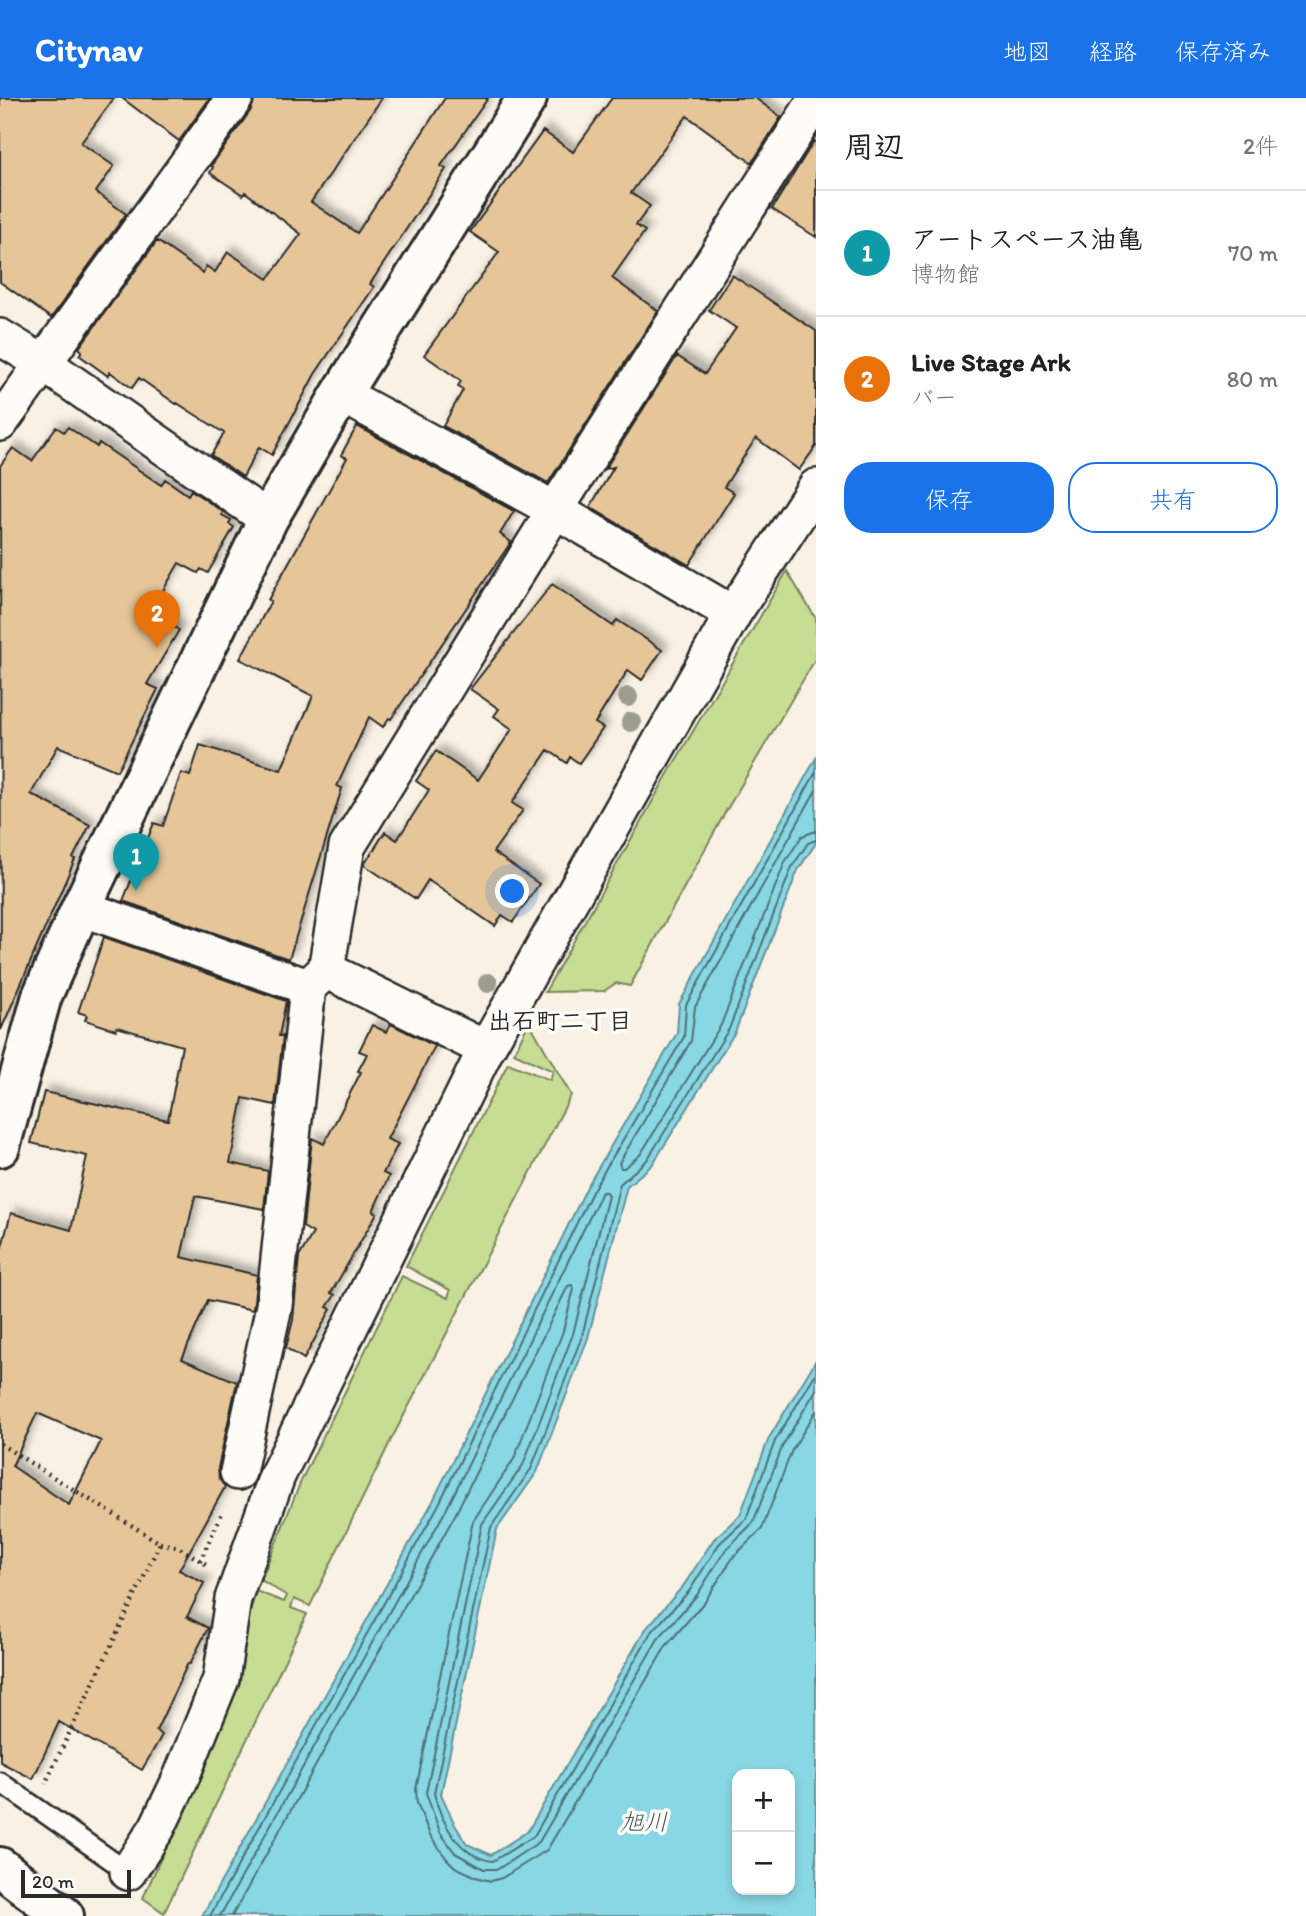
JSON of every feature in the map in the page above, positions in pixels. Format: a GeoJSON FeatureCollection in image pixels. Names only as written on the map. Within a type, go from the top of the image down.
{"type":"FeatureCollection","features":[{"type":"Feature","properties":{"kind":"street"},"geometry":{"type":"LineString","coordinates":[[0,423],[235,98]]}},
{"type":"Feature","properties":{"kind":"street"},"geometry":{"type":"LineString","coordinates":[[0,1147],[42,996],[81,908],[268,519],[341,394],[527,98]]}},
{"type":"Feature","properties":{"kind":"street"},"geometry":{"type":"LineString","coordinates":[[238,1472],[274,1306],[317,978],[347,847],[555,510],[816,100]]}},
{"type":"Feature","properties":{"kind":"street"},"geometry":{"type":"LineString","coordinates":[[0,337],[43,363],[268,519]]}},
{"type":"Feature","properties":{"kind":"street"},"geometry":{"type":"LineString","coordinates":[[341,394],[555,510],[733,614]]}},
{"type":"Feature","properties":{"kind":"street"},"geometry":{"type":"LineString","coordinates":[[128,1872],[163,1816],[221,1679],[233,1598],[277,1476],[486,1049],[733,614],[816,487]]}},
{"type":"Feature","properties":{"kind":"street"},"geometry":{"type":"LineString","coordinates":[[81,908],[317,978],[486,1049]]}},
{"type":"Feature","properties":{"kind":"street"},"geometry":{"type":"LineString","coordinates":[[0,1867],[64,1916]]}},
{"type":"Feature","properties":{"kind":"lane"},"geometry":{"type":"LineString","coordinates":[[0,1782],[37,1814],[128,1872]]}},
{"type":"Feature","properties":{"kind":"path"},"geometry":{"type":"LineString","coordinates":[[0,1444],[160,1543],[178,1547],[203,1563],[225,1507]]}},
{"type":"Feature","properties":{"kind":"path"},"geometry":{"type":"LineString","coordinates":[[37,1814],[160,1543]]}},
{"type":"Feature","properties":{"kind":"green space"},"geometry":{"type":"Polygon","coordinates":[[[787,571],[816,619],[816,658],[726,811],[630,986],[616,983],[604,991],[545,992],[669,772],[787,571]]]}},
{"type":"Feature","properties":{"kind":"green space"},"geometry":{"type":"Polygon","coordinates":[[[529,1022],[571,1095],[390,1442],[310,1606],[294,1599],[291,1608],[307,1614],[164,1913],[143,1898],[213,1743],[256,1591],[284,1602],[287,1596],[261,1580],[301,1481],[402,1276],[448,1298],[450,1290],[406,1266],[508,1063],[550,1080],[553,1071],[514,1053],[529,1022]]]}},
{"type":"Feature","properties":{"kind":"water","name":"旭川"},"geometry":{"type":"Polygon","coordinates":[[[816,758],[816,843],[798,870],[735,1032],[652,1165],[627,1186],[588,1338],[537,1472],[497,1529],[441,1794],[467,1844],[491,1855],[528,1831],[645,1630],[684,1585],[714,1539],[740,1515],[769,1438],[816,1360],[816,1916],[202,1916],[432,1503],[587,1187],[677,1033],[679,1004],[816,758]]]}},
{"type":"Feature","properties":{"kind":"building"},"geometry":{"type":"Polygon","coordinates":[[[0,98],[114,98],[81,143],[114,166],[96,192],[126,214],[51,318],[0,282],[0,98]]]}},
{"type":"Feature","properties":{"kind":"building"},"geometry":{"type":"Polygon","coordinates":[[[122,98],[210,98],[179,141],[122,98]]]}},
{"type":"Feature","properties":{"kind":"building"},"geometry":{"type":"Polygon","coordinates":[[[255,98],[382,98],[311,202],[357,233],[445,98],[488,98],[441,166],[446,169],[370,284],[374,287],[315,374],[272,455],[259,447],[243,477],[211,455],[224,433],[139,378],[132,388],[110,372],[108,376],[79,355],[82,351],[79,348],[157,241],[203,273],[206,266],[215,272],[228,252],[268,279],[301,234],[245,192],[243,195],[210,173],[213,167],[211,166],[251,110],[255,98]]]}},
{"type":"Feature","properties":{"kind":"building"},"geometry":{"type":"Polygon","coordinates":[[[612,98],[755,98],[781,117],[752,163],[687,116],[631,193],[650,206],[636,225],[645,231],[612,278],[658,311],[548,483],[443,426],[463,390],[458,386],[461,381],[424,355],[499,252],[470,232],[543,131],[573,152],[612,98]]]}},
{"type":"Feature","properties":{"kind":"building"},"geometry":{"type":"Polygon","coordinates":[[[814,141],[816,142],[816,237],[772,209],[814,141]]]}},
{"type":"Feature","properties":{"kind":"building"},"geometry":{"type":"Polygon","coordinates":[[[732,275],[816,331],[816,446],[799,470],[756,438],[724,487],[734,493],[689,565],[590,507],[614,467],[605,469],[677,356],[705,374],[736,328],[709,310],[732,275]]]}},
{"type":"Feature","properties":{"kind":"building"},"geometry":{"type":"Polygon","coordinates":[[[357,426],[514,511],[500,534],[511,542],[391,719],[389,718],[383,727],[369,717],[337,786],[342,788],[289,959],[123,901],[154,823],[163,826],[181,773],[190,776],[200,745],[281,770],[313,696],[240,659],[271,601],[268,600],[347,458],[341,455],[357,426]]]}},
{"type":"Feature","properties":{"kind":"building"},"geometry":{"type":"Polygon","coordinates":[[[56,427],[64,432],[68,427],[97,447],[99,443],[161,485],[165,479],[188,495],[191,490],[223,512],[222,515],[231,520],[229,524],[234,527],[208,573],[201,569],[198,573],[179,563],[150,613],[179,630],[147,684],[158,689],[117,771],[58,746],[31,794],[90,825],[73,858],[75,859],[1,1030],[0,466],[13,448],[32,461],[56,427]]]}},
{"type":"Feature","properties":{"kind":"building"},"geometry":{"type":"Polygon","coordinates":[[[552,584],[613,626],[617,620],[662,650],[642,680],[628,670],[595,723],[603,728],[579,763],[570,757],[567,763],[548,750],[512,803],[523,810],[493,852],[539,884],[513,922],[502,915],[495,926],[428,880],[416,899],[364,865],[385,832],[397,840],[429,790],[416,781],[436,751],[478,780],[512,729],[494,716],[499,709],[470,689],[552,584]]]}},
{"type":"Feature","properties":{"kind":"building"},"geometry":{"type":"Polygon","coordinates":[[[104,937],[286,1001],[279,1036],[283,1036],[275,1105],[243,1098],[230,1163],[268,1171],[264,1209],[195,1196],[181,1257],[257,1275],[253,1310],[208,1300],[182,1359],[237,1382],[218,1468],[219,1479],[225,1487],[179,1570],[204,1583],[187,1617],[208,1628],[156,1731],[162,1735],[142,1770],[59,1722],[33,1779],[0,1762],[0,1254],[11,1213],[71,1230],[87,1156],[31,1143],[44,1092],[168,1120],[182,1046],[85,1020],[87,1015],[78,1012],[104,937]],[[37,1413],[12,1466],[69,1505],[101,1441],[37,1413]]]}},
{"type":"Feature","properties":{"kind":"building"},"geometry":{"type":"Polygon","coordinates":[[[391,1024],[435,1046],[387,1139],[398,1144],[383,1173],[389,1176],[373,1211],[377,1213],[331,1293],[335,1295],[327,1307],[331,1309],[304,1359],[286,1348],[293,1320],[299,1257],[313,1233],[303,1227],[312,1138],[324,1144],[361,1072],[358,1071],[367,1054],[359,1051],[372,1025],[386,1032],[391,1024]]]}},
{"type":"Feature","properties":{"kind":"place","name":"Live Stage Ark"},"geometry":{"type":"Point","coordinates":[157,648]}},
{"type":"Feature","properties":{"kind":"place","name":"アートスペース油亀"},"geometry":{"type":"Point","coordinates":[136,891]}},
{"type":"Feature","properties":{"kind":"district","name":"出石町二丁目"},"geometry":{"type":"Point","coordinates":[560,1021]}}]}
